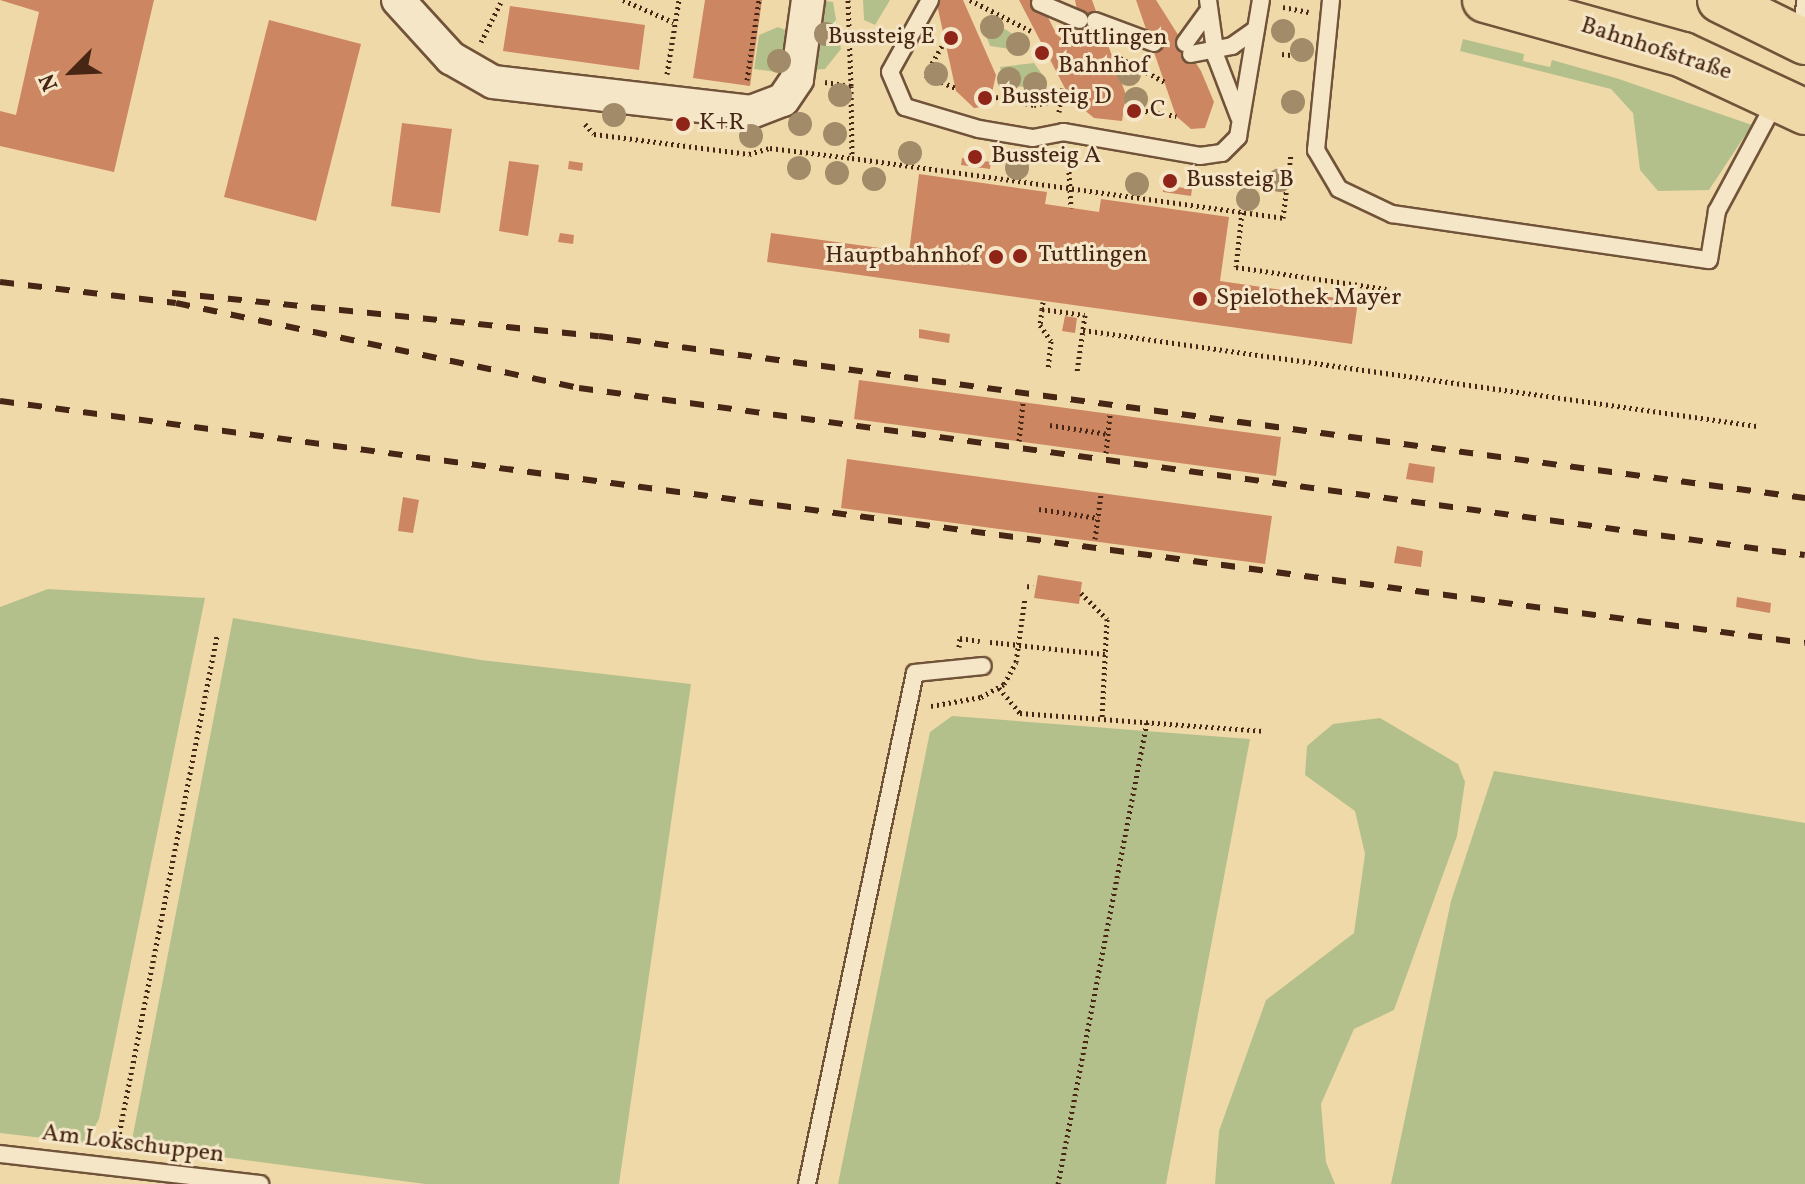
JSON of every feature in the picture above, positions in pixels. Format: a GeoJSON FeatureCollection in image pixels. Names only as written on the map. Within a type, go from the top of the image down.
{"type":"FeatureCollection","features":[{"type":"Feature","properties":{"kind":"main road","name":"Bahnhofstraße"},"geometry":{"type":"LineString","coordinates":[[1485,0],[1683,55],[1792,104]]}},
{"type":"Feature","properties":{"kind":"main road"},"geometry":{"type":"LineString","coordinates":[[1720,0],[1804,31],[1792,104]]}},
{"type":"Feature","properties":{"kind":"street"},"geometry":{"type":"LineString","coordinates":[[398,0],[466,69],[550,90],[742,112],[770,108],[791,91],[808,0]]}},
{"type":"Feature","properties":{"kind":"lane"},"geometry":{"type":"LineString","coordinates":[[930,0],[890,72],[905,107],[979,129],[1033,138],[1063,132],[1200,156],[1222,153],[1241,127],[1260,9]]}},
{"type":"Feature","properties":{"kind":"lane"},"geometry":{"type":"LineString","coordinates":[[1331,0],[1316,150],[1339,189],[1392,214],[1709,260],[1717,211],[1792,104]]}},
{"type":"Feature","properties":{"kind":"lane"},"geometry":{"type":"LineString","coordinates":[[1040,3],[1154,43]]}},
{"type":"Feature","properties":{"kind":"lane"},"geometry":{"type":"LineString","coordinates":[[1208,3],[1216,57],[1241,127]]}},
{"type":"Feature","properties":{"kind":"lane"},"geometry":{"type":"LineString","coordinates":[[1208,3],[1188,49],[1232,46],[1260,9]]}},
{"type":"Feature","properties":{"kind":"lane"},"geometry":{"type":"LineString","coordinates":[[807,1184],[915,673],[983,666]]}},
{"type":"Feature","properties":{"kind":"lane","name":"Am Lokschuppen"},"geometry":{"type":"LineString","coordinates":[[0,1154],[260,1184]]}},
{"type":"Feature","properties":{"kind":"path"},"geometry":{"type":"LineString","coordinates":[[466,69],[502,0]]}},
{"type":"Feature","properties":{"kind":"path"},"geometry":{"type":"LineString","coordinates":[[623,0],[673,22]]}},
{"type":"Feature","properties":{"kind":"path"},"geometry":{"type":"LineString","coordinates":[[663,105],[673,22],[679,0]]}},
{"type":"Feature","properties":{"kind":"path"},"geometry":{"type":"LineString","coordinates":[[742,112],[759,0]]}},
{"type":"Feature","properties":{"kind":"path"},"geometry":{"type":"LineString","coordinates":[[967,8],[972,2],[1031,31]]}},
{"type":"Feature","properties":{"kind":"path"},"geometry":{"type":"LineString","coordinates":[[942,46],[925,75],[955,88]]}},
{"type":"Feature","properties":{"kind":"path"},"geometry":{"type":"LineString","coordinates":[[1108,52],[1165,82]]}},
{"type":"Feature","properties":{"kind":"path"},"geometry":{"type":"LineString","coordinates":[[1282,54],[1305,57]]}},
{"type":"Feature","properties":{"kind":"path"},"geometry":{"type":"LineString","coordinates":[[550,90],[594,134],[749,154],[770,148],[852,158]]}},
{"type":"Feature","properties":{"kind":"path"},"geometry":{"type":"LineString","coordinates":[[996,97],[1034,105],[1070,98]]}},
{"type":"Feature","properties":{"kind":"path"},"geometry":{"type":"LineString","coordinates":[[1128,108],[1176,116]]}},
{"type":"Feature","properties":{"kind":"path"},"geometry":{"type":"LineString","coordinates":[[1071,208],[1074,189]]}},
{"type":"Feature","properties":{"kind":"path"},"geometry":{"type":"LineString","coordinates":[[1242,212],[1236,267],[1386,289]]}},
{"type":"Feature","properties":{"kind":"path"},"geometry":{"type":"LineString","coordinates":[[1043,302],[1040,325],[1051,341],[1048,369]]}},
{"type":"Feature","properties":{"kind":"path"},"geometry":{"type":"LineString","coordinates":[[1042,309],[1085,315],[1077,372]]}},
{"type":"Feature","properties":{"kind":"path"},"geometry":{"type":"LineString","coordinates":[[1083,330],[1757,426]]}},
{"type":"Feature","properties":{"kind":"path"},"geometry":{"type":"LineString","coordinates":[[1019,441],[1023,402]]}},
{"type":"Feature","properties":{"kind":"path"},"geometry":{"type":"LineString","coordinates":[[1106,453],[1110,414]]}},
{"type":"Feature","properties":{"kind":"path"},"geometry":{"type":"LineString","coordinates":[[1050,425],[1108,434]]}},
{"type":"Feature","properties":{"kind":"path"},"geometry":{"type":"LineString","coordinates":[[1095,539],[1101,494]]}},
{"type":"Feature","properties":{"kind":"path"},"geometry":{"type":"LineString","coordinates":[[1039,509],[1098,518]]}},
{"type":"Feature","properties":{"kind":"path"},"geometry":{"type":"LineString","coordinates":[[1081,593],[1107,619],[1102,718]]}},
{"type":"Feature","properties":{"kind":"path"},"geometry":{"type":"LineString","coordinates":[[112,1168],[217,636]]}},
{"type":"Feature","properties":{"kind":"path"},"geometry":{"type":"LineString","coordinates":[[1001,643],[1105,654]]}},
{"type":"Feature","properties":{"kind":"path"},"geometry":{"type":"LineString","coordinates":[[999,688],[1020,713],[1263,731]]}},
{"type":"Feature","properties":{"kind":"path"},"geometry":{"type":"LineString","coordinates":[[1058,1184],[1147,721]]}},
{"type":"Feature","properties":{"kind":"green space"},"geometry":{"type":"Polygon","coordinates":[[[818,0],[833,2],[841,49],[825,69],[811,70],[818,0]]]}},
{"type":"Feature","properties":{"kind":"green space"},"geometry":{"type":"Polygon","coordinates":[[[863,0],[890,0],[875,25],[864,20],[863,0]]]}},
{"type":"Feature","properties":{"kind":"green space"},"geometry":{"type":"Polygon","coordinates":[[[987,18],[1024,41],[1023,51],[990,46],[982,24],[987,18]]]}},
{"type":"Feature","properties":{"kind":"green space"},"geometry":{"type":"Polygon","coordinates":[[[778,27],[795,34],[783,73],[754,69],[759,35],[778,27]]]}},
{"type":"Feature","properties":{"kind":"green space"},"geometry":{"type":"Polygon","coordinates":[[[1463,39],[1524,54],[1523,61],[1550,67],[1552,60],[1616,78],[1752,125],[1709,190],[1658,191],[1640,170],[1633,113],[1611,89],[1460,51],[1463,39]]]}},
{"type":"Feature","properties":{"kind":"green space"},"geometry":{"type":"Polygon","coordinates":[[[1034,63],[1047,81],[1045,89],[1004,85],[1000,67],[1034,63]]]}},
{"type":"Feature","properties":{"kind":"green space"},"geometry":{"type":"Polygon","coordinates":[[[48,589],[205,598],[99,1119],[86,1143],[0,1133],[0,607],[48,589]]]}},
{"type":"Feature","properties":{"kind":"green space"},"geometry":{"type":"Polygon","coordinates":[[[233,618],[481,660],[691,684],[619,1184],[425,1184],[131,1145],[233,618]]]}},
{"type":"Feature","properties":{"kind":"green space"},"geometry":{"type":"Polygon","coordinates":[[[952,716],[1250,739],[1166,1184],[838,1184],[930,732],[952,716]]]}},
{"type":"Feature","properties":{"kind":"green space"},"geometry":{"type":"Polygon","coordinates":[[[1380,718],[1458,764],[1465,782],[1457,836],[1394,1010],[1354,1029],[1321,1104],[1326,1162],[1335,1184],[1215,1184],[1219,1131],[1266,1000],[1354,933],[1365,854],[1355,811],[1305,775],[1307,746],[1333,724],[1380,718]]]}},
{"type":"Feature","properties":{"kind":"green space"},"geometry":{"type":"Polygon","coordinates":[[[1494,771],[1805,823],[1805,1184],[1391,1184],[1451,901],[1494,771]]]}},
{"type":"Feature","properties":{"kind":"building"},"geometry":{"type":"Polygon","coordinates":[[[0,0],[154,0],[114,172],[0,146],[0,111],[16,115],[39,12],[0,0]]]}},
{"type":"Feature","properties":{"kind":"building"},"geometry":{"type":"Polygon","coordinates":[[[705,0],[762,0],[750,86],[693,78],[705,0]]]}},
{"type":"Feature","properties":{"kind":"building"},"geometry":{"type":"Polygon","coordinates":[[[936,0],[963,0],[996,75],[989,106],[974,108],[956,91],[936,0]]]}},
{"type":"Feature","properties":{"kind":"building"},"geometry":{"type":"Polygon","coordinates":[[[1019,0],[1039,0],[1057,35],[1072,45],[1082,35],[1075,0],[1092,0],[1126,95],[1122,121],[1094,118],[1070,98],[1019,0]]]}},
{"type":"Feature","properties":{"kind":"building"},"geometry":{"type":"Polygon","coordinates":[[[1136,0],[1156,0],[1201,71],[1214,102],[1205,128],[1191,129],[1176,116],[1136,0]]]}},
{"type":"Feature","properties":{"kind":"building"},"geometry":{"type":"Polygon","coordinates":[[[510,6],[645,25],[639,70],[503,51],[510,6]]]}},
{"type":"Feature","properties":{"kind":"building"},"geometry":{"type":"Polygon","coordinates":[[[269,20],[361,44],[316,221],[224,197],[269,20]]]}},
{"type":"Feature","properties":{"kind":"building"},"geometry":{"type":"Polygon","coordinates":[[[402,123],[452,129],[440,213],[391,206],[402,123]]]}},
{"type":"Feature","properties":{"kind":"building"},"geometry":{"type":"Polygon","coordinates":[[[962,158],[991,162],[990,169],[961,165],[962,158]]]}},
{"type":"Feature","properties":{"kind":"building"},"geometry":{"type":"Polygon","coordinates":[[[509,161],[539,165],[528,236],[499,231],[509,161]]]}},
{"type":"Feature","properties":{"kind":"building"},"geometry":{"type":"Polygon","coordinates":[[[569,161],[583,163],[582,171],[568,169],[569,161]]]}},
{"type":"Feature","properties":{"kind":"building","name":"Hauptbahnhof"},"geometry":{"type":"Polygon","coordinates":[[[919,174],[1047,192],[1045,204],[1099,212],[1101,199],[1229,217],[1220,281],[1358,301],[1352,344],[767,262],[771,233],[909,252],[919,174]]]}},
{"type":"Feature","properties":{"kind":"building"},"geometry":{"type":"Polygon","coordinates":[[[1163,185],[1192,189],[1191,196],[1163,192],[1163,185]]]}},
{"type":"Feature","properties":{"kind":"building"},"geometry":{"type":"Polygon","coordinates":[[[560,233],[574,235],[573,244],[558,242],[560,233]]]}},
{"type":"Feature","properties":{"kind":"building"},"geometry":{"type":"Polygon","coordinates":[[[1065,316],[1077,318],[1075,333],[1062,331],[1065,316]]]}},
{"type":"Feature","properties":{"kind":"building"},"geometry":{"type":"Polygon","coordinates":[[[919,329],[950,334],[949,343],[919,338],[919,329]]]}},
{"type":"Feature","properties":{"kind":"building"},"geometry":{"type":"Polygon","coordinates":[[[859,380],[1281,437],[1276,476],[854,419],[859,380]]]}},
{"type":"Feature","properties":{"kind":"building"},"geometry":{"type":"Polygon","coordinates":[[[847,459],[1272,516],[1265,564],[841,508],[847,459]]]}},
{"type":"Feature","properties":{"kind":"building"},"geometry":{"type":"Polygon","coordinates":[[[1409,463],[1435,467],[1433,483],[1406,479],[1409,463]]]}},
{"type":"Feature","properties":{"kind":"building"},"geometry":{"type":"Polygon","coordinates":[[[403,497],[419,500],[413,533],[398,531],[403,497]]]}},
{"type":"Feature","properties":{"kind":"building"},"geometry":{"type":"Polygon","coordinates":[[[1397,546],[1423,551],[1421,567],[1394,563],[1397,546]]]}},
{"type":"Feature","properties":{"kind":"building"},"geometry":{"type":"Polygon","coordinates":[[[1038,575],[1082,582],[1079,604],[1034,598],[1038,575]]]}},
{"type":"Feature","properties":{"kind":"building"},"geometry":{"type":"Polygon","coordinates":[[[1737,597],[1771,603],[1770,613],[1736,607],[1737,597]]]}},
{"type":"Feature","properties":{"kind":"railway"},"geometry":{"type":"LineString","coordinates":[[0,282],[176,303],[579,388],[1805,555]]}},
{"type":"Feature","properties":{"kind":"railway"},"geometry":{"type":"LineString","coordinates":[[172,293],[599,336],[1805,498]]}},
{"type":"Feature","properties":{"kind":"railway"},"geometry":{"type":"LineString","coordinates":[[0,401],[1805,643]]}},
{"type":"Feature","properties":{"kind":"place","name":"Bussteig E"},"geometry":{"type":"Point","coordinates":[951,38]}},
{"type":"Feature","properties":{"kind":"place","name":"Tuttlingen Bahnhof"},"geometry":{"type":"Point","coordinates":[1042,53]}},
{"type":"Feature","properties":{"kind":"place","name":"Bussteig D"},"geometry":{"type":"Point","coordinates":[985,98]}},
{"type":"Feature","properties":{"kind":"place","name":"C"},"geometry":{"type":"Point","coordinates":[1134,111]}},
{"type":"Feature","properties":{"kind":"place","name":"K+R"},"geometry":{"type":"Point","coordinates":[683,124]}},
{"type":"Feature","properties":{"kind":"place","name":"Bussteig A"},"geometry":{"type":"Point","coordinates":[975,157]}},
{"type":"Feature","properties":{"kind":"place","name":"Bussteig B"},"geometry":{"type":"Point","coordinates":[1170,181]}},
{"type":"Feature","properties":{"kind":"place","name":"Tuttlingen"},"geometry":{"type":"Point","coordinates":[1020,256]}},
{"type":"Feature","properties":{"kind":"place","name":"Hauptbahnhof"},"geometry":{"type":"Point","coordinates":[996,257]}},
{"type":"Feature","properties":{"kind":"place","name":"Spielothek Mayer"},"geometry":{"type":"Point","coordinates":[1200,299]}}]}
